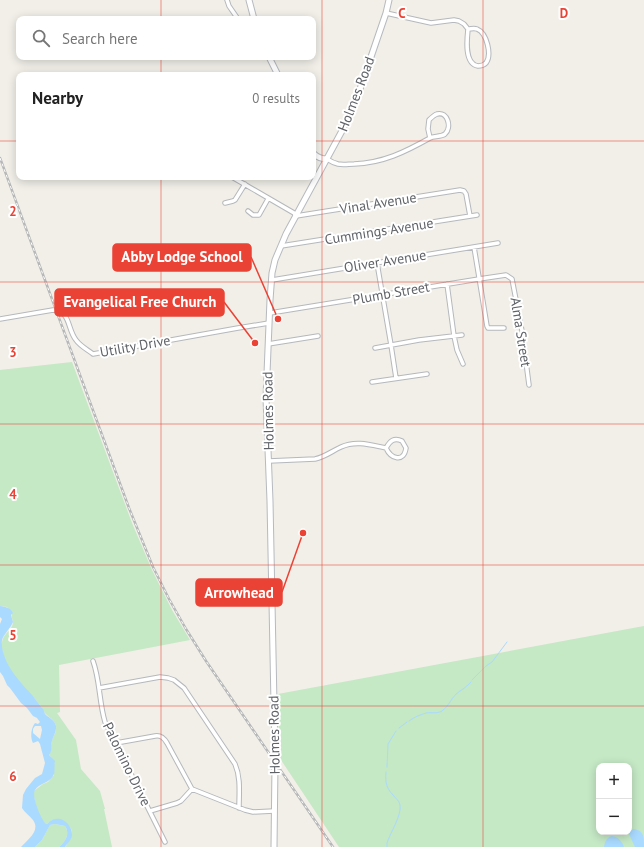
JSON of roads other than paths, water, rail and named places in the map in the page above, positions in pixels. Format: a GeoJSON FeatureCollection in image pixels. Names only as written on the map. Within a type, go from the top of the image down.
{"type":"FeatureCollection","features":[{"type":"Feature","properties":{"kind":"street"},"geometry":{"type":"LineString","coordinates":[[227,0],[236,16]]}},
{"type":"Feature","properties":{"kind":"street"},"geometry":{"type":"LineString","coordinates":[[249,0],[253,16]]}},
{"type":"Feature","properties":{"kind":"street","name":"Holmes Road"},"geometry":{"type":"LineString","coordinates":[[316,180],[344,129],[386,13],[389,0]]}},
{"type":"Feature","properties":{"kind":"street"},"geometry":{"type":"LineString","coordinates":[[386,13],[431,23],[454,20],[459,21],[468,29],[467,50],[469,58],[477,66],[484,65],[487,62],[489,54],[486,40],[479,30],[475,28],[468,29]]}},
{"type":"Feature","properties":{"kind":"street"},"geometry":{"type":"LineString","coordinates":[[270,60],[276,72]]}},
{"type":"Feature","properties":{"kind":"street"},"geometry":{"type":"LineString","coordinates":[[316,155],[338,164],[361,164],[385,160],[430,138],[444,135],[449,127],[449,123],[446,117],[442,114],[437,114],[429,120],[428,129],[430,138]]}},
{"type":"Feature","properties":{"kind":"street"},"geometry":{"type":"LineString","coordinates":[[237,180],[268,199],[288,209],[296,216]]}},
{"type":"Feature","properties":{"kind":"street","name":"Holmes Road"},"geometry":{"type":"LineString","coordinates":[[274,847],[275,755],[273,616],[266,398],[269,323],[275,260],[296,216],[316,180]]}},
{"type":"Feature","properties":{"kind":"street"},"geometry":{"type":"LineString","coordinates":[[225,203],[235,200],[244,184]]}},
{"type":"Feature","properties":{"kind":"street","name":"Vinal Avenue"},"geometry":{"type":"LineString","coordinates":[[296,216],[460,190],[466,194],[470,216]]}},
{"type":"Feature","properties":{"kind":"street"},"geometry":{"type":"LineString","coordinates":[[248,211],[253,215],[259,215],[268,199]]}},
{"type":"Feature","properties":{"kind":"street","name":"Cummings Avenue"},"geometry":{"type":"LineString","coordinates":[[281,246],[477,215]]}},
{"type":"Feature","properties":{"kind":"street","name":"Oliver Avenue"},"geometry":{"type":"LineString","coordinates":[[272,280],[498,243]]}},
{"type":"Feature","properties":{"kind":"street"},"geometry":{"type":"LineString","coordinates":[[474,247],[488,328],[504,328]]}},
{"type":"Feature","properties":{"kind":"street"},"geometry":{"type":"LineString","coordinates":[[377,263],[396,378]]}},
{"type":"Feature","properties":{"kind":"street","name":"Plumb Street"},"geometry":{"type":"LineString","coordinates":[[270,313],[506,275],[512,279]]}},
{"type":"Feature","properties":{"kind":"street","name":"Alma Street"},"geometry":{"type":"LineString","coordinates":[[512,279],[523,338],[529,385]]}},
{"type":"Feature","properties":{"kind":"street"},"geometry":{"type":"LineString","coordinates":[[447,284],[454,336],[457,350],[463,364]]}},
{"type":"Feature","properties":{"kind":"street","name":"Utility Drive"},"geometry":{"type":"LineString","coordinates":[[0,319],[53,310],[60,311],[64,314],[76,340],[81,346],[93,354],[269,323]]}},
{"type":"Feature","properties":{"kind":"street"},"geometry":{"type":"LineString","coordinates":[[375,348],[419,340],[462,335]]}},
{"type":"Feature","properties":{"kind":"street"},"geometry":{"type":"LineString","coordinates":[[268,344],[318,336]]}},
{"type":"Feature","properties":{"kind":"street"},"geometry":{"type":"LineString","coordinates":[[372,382],[427,374]]}},
{"type":"Feature","properties":{"kind":"street"},"geometry":{"type":"LineString","coordinates":[[397,439],[402,441],[406,448],[405,454],[399,458],[395,458],[391,456],[386,448],[388,443],[397,439]]}},
{"type":"Feature","properties":{"kind":"street"},"geometry":{"type":"LineString","coordinates":[[269,461],[322,458],[343,446],[356,443],[386,448]]}},
{"type":"Feature","properties":{"kind":"street","name":"Palomino Drive"},"geometry":{"type":"LineString","coordinates":[[92,661],[96,669],[104,720],[165,842]]}},
{"type":"Feature","properties":{"kind":"street"},"geometry":{"type":"LineString","coordinates":[[99,688],[160,677],[172,679],[180,684],[235,764],[239,782],[239,808]]}},
{"type":"Feature","properties":{"kind":"street"},"geometry":{"type":"LineString","coordinates":[[116,743],[158,735],[162,736],[168,743],[192,789],[245,810],[253,812],[274,811]]}},
{"type":"Feature","properties":{"kind":"street"},"geometry":{"type":"LineString","coordinates":[[150,811],[177,804],[192,789]]}},
{"type":"Feature","properties":{"kind":"water"},"geometry":{"type":"Polygon","coordinates":[[[0,606],[9,608],[13,613],[11,615],[13,622],[2,640],[2,648],[7,663],[16,677],[56,726],[49,755],[55,761],[54,774],[50,779],[35,790],[34,797],[41,817],[45,823],[47,824],[52,820],[59,819],[65,821],[71,829],[72,836],[65,847],[59,847],[64,842],[67,834],[65,826],[55,824],[50,825],[42,840],[35,847],[21,847],[32,835],[35,828],[33,820],[22,808],[23,795],[35,778],[42,774],[45,763],[40,744],[38,741],[33,743],[31,738],[32,730],[35,723],[38,724],[40,722],[21,703],[7,685],[0,672],[0,624],[2,619],[0,617],[0,606]],[[35,726],[33,729],[33,733],[40,739],[42,730],[41,726],[35,726]]]}},
{"type":"Feature","properties":{"kind":"water"},"geometry":{"type":"Polygon","coordinates":[[[632,830],[641,832],[644,840],[644,847],[635,847],[629,835],[632,835],[632,830]]]}},
{"type":"Feature","properties":{"kind":"water"},"geometry":{"type":"Polygon","coordinates":[[[612,836],[620,840],[624,847],[604,847],[606,840],[612,836]]]}},
{"type":"Feature","properties":{"kind":"waterway"},"geometry":{"type":"LineString","coordinates":[[472,680],[492,662],[507,642]]}},
{"type":"Feature","properties":{"kind":"waterway"},"geometry":{"type":"LineString","coordinates":[[409,721],[426,713],[442,711],[456,694],[471,682]]}},
{"type":"Feature","properties":{"kind":"waterway"},"geometry":{"type":"LineString","coordinates":[[399,728],[407,722]]}},
{"type":"Feature","properties":{"kind":"waterway"},"geometry":{"type":"LineString","coordinates":[[387,767],[388,744],[396,731]]}},
{"type":"Feature","properties":{"kind":"waterway"},"geometry":{"type":"LineString","coordinates":[[386,772],[387,787],[400,805],[398,819],[387,843],[387,847]]}},
{"type":"Feature","properties":{"kind":"railway"},"geometry":{"type":"LineString","coordinates":[[0,158],[129,508],[153,567],[169,599],[206,661],[333,847]]}},
{"type":"Feature","properties":{"kind":"place","name":"Abby Lodge School"},"geometry":{"type":"Point","coordinates":[278,319]}},
{"type":"Feature","properties":{"kind":"place","name":"Evangelical Free Church"},"geometry":{"type":"Point","coordinates":[255,343]}},
{"type":"Feature","properties":{"kind":"place","name":"Arrowhead"},"geometry":{"type":"Point","coordinates":[303,533]}}]}
